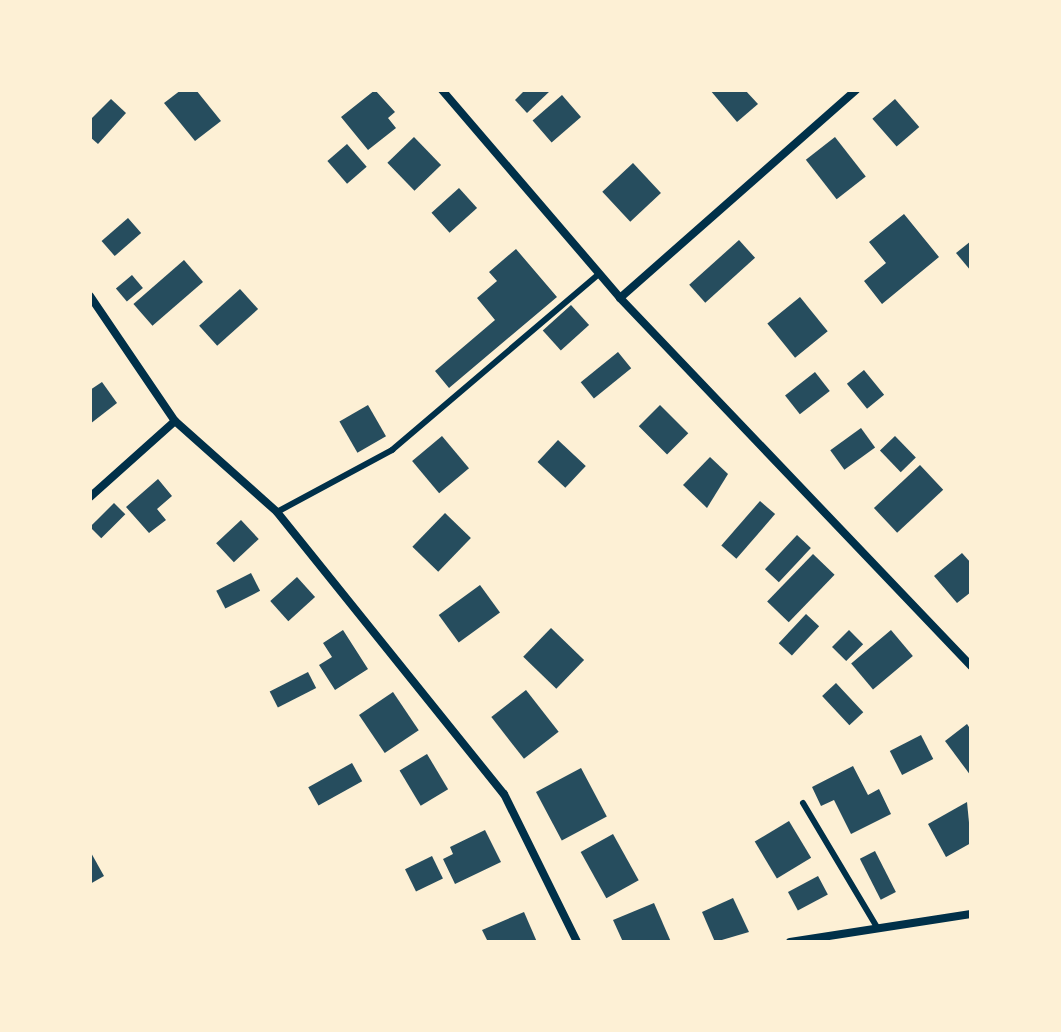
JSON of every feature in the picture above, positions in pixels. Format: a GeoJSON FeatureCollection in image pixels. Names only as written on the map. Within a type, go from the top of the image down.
{"type":"FeatureCollection","features":[{"type":"Feature","properties":{"kind":"street"},"geometry":{"type":"LineString","coordinates":[[442,90],[620,298],[971,666]]}},
{"type":"Feature","properties":{"kind":"street"},"geometry":{"type":"LineString","coordinates":[[620,298],[856,90]]}},
{"type":"Feature","properties":{"kind":"street"},"geometry":{"type":"LineString","coordinates":[[90,296],[175,421],[277,512],[504,794],[577,942]]}},
{"type":"Feature","properties":{"kind":"street"},"geometry":{"type":"LineString","coordinates":[[90,497],[175,421]]}},
{"type":"Feature","properties":{"kind":"street"},"geometry":{"type":"LineString","coordinates":[[790,942],[971,914]]}},
{"type":"Feature","properties":{"kind":"lane"},"geometry":{"type":"LineString","coordinates":[[277,512],[392,450],[599,274]]}},
{"type":"Feature","properties":{"kind":"lane"},"geometry":{"type":"LineString","coordinates":[[803,803],[877,927]]}},
{"type":"Feature","properties":{"kind":"building"},"geometry":{"type":"Polygon","coordinates":[[[181,90],[196,90],[221,121],[195,141],[164,103],[181,90]]]}},
{"type":"Feature","properties":{"kind":"building"},"geometry":{"type":"Polygon","coordinates":[[[375,90],[395,112],[388,118],[396,128],[368,150],[341,117],[375,90]]]}},
{"type":"Feature","properties":{"kind":"building"},"geometry":{"type":"Polygon","coordinates":[[[525,90],[551,90],[527,113],[515,100],[525,90]]]}},
{"type":"Feature","properties":{"kind":"building"},"geometry":{"type":"Polygon","coordinates":[[[710,90],[745,90],[758,104],[737,122],[710,90]]]}},
{"type":"Feature","properties":{"kind":"building"},"geometry":{"type":"Polygon","coordinates":[[[562,95],[581,117],[552,142],[533,121],[562,95]]]}},
{"type":"Feature","properties":{"kind":"building"},"geometry":{"type":"Polygon","coordinates":[[[111,99],[126,113],[98,144],[90,137],[90,120],[111,99]]]}},
{"type":"Feature","properties":{"kind":"building"},"geometry":{"type":"Polygon","coordinates":[[[895,99],[919,127],[897,147],[872,119],[895,99]]]}},
{"type":"Feature","properties":{"kind":"building"},"geometry":{"type":"Polygon","coordinates":[[[414,137],[441,165],[414,191],[387,163],[414,137]]]}},
{"type":"Feature","properties":{"kind":"building"},"geometry":{"type":"Polygon","coordinates":[[[835,137],[866,176],[837,199],[806,160],[835,137]]]}},
{"type":"Feature","properties":{"kind":"building"},"geometry":{"type":"Polygon","coordinates":[[[347,144],[367,167],[347,184],[327,161],[347,144]]]}},
{"type":"Feature","properties":{"kind":"building"},"geometry":{"type":"Polygon","coordinates":[[[633,163],[661,193],[630,222],[602,192],[633,163]]]}},
{"type":"Feature","properties":{"kind":"building"},"geometry":{"type":"Polygon","coordinates":[[[459,188],[477,208],[450,233],[432,213],[459,188]]]}},
{"type":"Feature","properties":{"kind":"building"},"geometry":{"type":"Polygon","coordinates":[[[904,214],[939,257],[882,304],[864,281],[886,263],[869,242],[904,214]]]}},
{"type":"Feature","properties":{"kind":"building"},"geometry":{"type":"Polygon","coordinates":[[[128,218],[141,233],[115,256],[102,241],[128,218]]]}},
{"type":"Feature","properties":{"kind":"building"},"geometry":{"type":"Polygon","coordinates":[[[739,240],[755,258],[705,303],[689,285],[739,240]]]}},
{"type":"Feature","properties":{"kind":"building"},"geometry":{"type":"Polygon","coordinates":[[[971,241],[971,271],[956,253],[971,241]]]}},
{"type":"Feature","properties":{"kind":"building"},"geometry":{"type":"Polygon","coordinates":[[[516,249],[557,297],[449,388],[435,371],[495,320],[477,298],[497,281],[489,272],[516,249]]]}},
{"type":"Feature","properties":{"kind":"building"},"geometry":{"type":"Polygon","coordinates":[[[184,260],[203,282],[152,326],[133,304],[184,260]]]}},
{"type":"Feature","properties":{"kind":"building"},"geometry":{"type":"Polygon","coordinates":[[[132,275],[143,288],[127,302],[116,288],[132,275]]]}},
{"type":"Feature","properties":{"kind":"building"},"geometry":{"type":"Polygon","coordinates":[[[240,289],[258,309],[217,346],[199,326],[240,289]]]}},
{"type":"Feature","properties":{"kind":"building"},"geometry":{"type":"Polygon","coordinates":[[[800,297],[828,331],[795,358],[767,323],[800,297]]]}},
{"type":"Feature","properties":{"kind":"building"},"geometry":{"type":"Polygon","coordinates":[[[571,305],[589,325],[561,350],[543,330],[571,305]]]}},
{"type":"Feature","properties":{"kind":"building"},"geometry":{"type":"Polygon","coordinates":[[[618,352],[631,368],[594,399],[581,382],[618,352]]]}},
{"type":"Feature","properties":{"kind":"building"},"geometry":{"type":"Polygon","coordinates":[[[864,370],[884,395],[867,409],[847,384],[864,370]]]}},
{"type":"Feature","properties":{"kind":"building"},"geometry":{"type":"Polygon","coordinates":[[[815,372],[830,391],[800,414],[785,395],[815,372]]]}},
{"type":"Feature","properties":{"kind":"building"},"geometry":{"type":"Polygon","coordinates":[[[102,382],[117,403],[90,424],[90,390],[102,382]]]}},
{"type":"Feature","properties":{"kind":"building"},"geometry":{"type":"Polygon","coordinates":[[[368,405],[386,436],[357,453],[339,422],[368,405]]]}},
{"type":"Feature","properties":{"kind":"building"},"geometry":{"type":"Polygon","coordinates":[[[660,405],[688,433],[667,454],[639,426],[660,405]]]}},
{"type":"Feature","properties":{"kind":"building"},"geometry":{"type":"Polygon","coordinates":[[[861,428],[875,447],[844,470],[830,450],[861,428]]]}},
{"type":"Feature","properties":{"kind":"building"},"geometry":{"type":"Polygon","coordinates":[[[442,436],[469,468],[439,493],[412,461],[442,436]]]}},
{"type":"Feature","properties":{"kind":"building"},"geometry":{"type":"Polygon","coordinates":[[[895,436],[916,458],[901,472],[880,451],[895,436]]]}},
{"type":"Feature","properties":{"kind":"building"},"geometry":{"type":"Polygon","coordinates":[[[558,440],[586,466],[565,488],[538,462],[558,440]]]}},
{"type":"Feature","properties":{"kind":"building"},"geometry":{"type":"Polygon","coordinates":[[[710,457],[728,474],[707,508],[683,485],[710,457]]]}},
{"type":"Feature","properties":{"kind":"building"},"geometry":{"type":"Polygon","coordinates":[[[920,465],[943,490],[897,533],[874,508],[920,465]]]}},
{"type":"Feature","properties":{"kind":"building"},"geometry":{"type":"Polygon","coordinates":[[[158,479],[172,496],[157,509],[166,520],[149,533],[126,507],[158,479]]]}},
{"type":"Feature","properties":{"kind":"building"},"geometry":{"type":"Polygon","coordinates":[[[760,501],[775,514],[736,559],[721,546],[760,501]]]}},
{"type":"Feature","properties":{"kind":"building"},"geometry":{"type":"Polygon","coordinates":[[[114,503],[125,514],[101,538],[90,527],[114,503]]]}},
{"type":"Feature","properties":{"kind":"building"},"geometry":{"type":"Polygon","coordinates":[[[445,513],[471,538],[438,572],[412,547],[445,513]]]}},
{"type":"Feature","properties":{"kind":"building"},"geometry":{"type":"Polygon","coordinates":[[[241,520],[259,539],[234,562],[216,543],[241,520]]]}},
{"type":"Feature","properties":{"kind":"building"},"geometry":{"type":"Polygon","coordinates":[[[797,535],[811,548],[779,582],[765,569],[797,535]]]}},
{"type":"Feature","properties":{"kind":"building"},"geometry":{"type":"Polygon","coordinates":[[[962,553],[971,563],[971,592],[957,603],[934,576],[962,553]]]}},
{"type":"Feature","properties":{"kind":"building"},"geometry":{"type":"Polygon","coordinates":[[[813,554],[835,575],[789,622],[767,601],[813,554]]]}},
{"type":"Feature","properties":{"kind":"building"},"geometry":{"type":"Polygon","coordinates":[[[251,573],[260,591],[225,609],[216,591],[251,573]]]}},
{"type":"Feature","properties":{"kind":"building"},"geometry":{"type":"Polygon","coordinates":[[[297,577],[315,597],[288,621],[270,601],[297,577]]]}},
{"type":"Feature","properties":{"kind":"building"},"geometry":{"type":"Polygon","coordinates":[[[480,585],[500,613],[459,642],[439,615],[480,585]]]}},
{"type":"Feature","properties":{"kind":"building"},"geometry":{"type":"Polygon","coordinates":[[[806,614],[819,626],[792,656],[779,643],[806,614]]]}},
{"type":"Feature","properties":{"kind":"building"},"geometry":{"type":"Polygon","coordinates":[[[551,628],[584,660],[556,689],[523,657],[551,628]]]}},
{"type":"Feature","properties":{"kind":"building"},"geometry":{"type":"Polygon","coordinates":[[[343,630],[368,669],[335,690],[319,665],[332,657],[323,643],[343,630]]]}},
{"type":"Feature","properties":{"kind":"building"},"geometry":{"type":"Polygon","coordinates":[[[849,630],[863,644],[846,661],[832,647],[849,630]]]}},
{"type":"Feature","properties":{"kind":"building"},"geometry":{"type":"Polygon","coordinates":[[[891,630],[913,656],[873,689],[851,663],[891,630]]]}},
{"type":"Feature","properties":{"kind":"building"},"geometry":{"type":"Polygon","coordinates":[[[308,672],[316,688],[278,708],[270,692],[308,672]]]}},
{"type":"Feature","properties":{"kind":"building"},"geometry":{"type":"Polygon","coordinates":[[[836,683],[863,712],[849,725],[822,696],[836,683]]]}},
{"type":"Feature","properties":{"kind":"building"},"geometry":{"type":"Polygon","coordinates":[[[526,690],[559,732],[524,759],[491,717],[526,690]]]}},
{"type":"Feature","properties":{"kind":"building"},"geometry":{"type":"Polygon","coordinates":[[[393,692],[419,730],[385,753],[359,715],[393,692]]]}},
{"type":"Feature","properties":{"kind":"building"},"geometry":{"type":"Polygon","coordinates":[[[967,724],[971,730],[971,776],[945,741],[967,724]]]}},
{"type":"Feature","properties":{"kind":"building"},"geometry":{"type":"Polygon","coordinates":[[[921,735],[933,759],[902,775],[890,751],[921,735]]]}},
{"type":"Feature","properties":{"kind":"building"},"geometry":{"type":"Polygon","coordinates":[[[427,754],[448,789],[421,806],[400,770],[427,754]]]}},
{"type":"Feature","properties":{"kind":"building"},"geometry":{"type":"Polygon","coordinates":[[[352,763],[362,781],[318,806],[308,787],[352,763]]]}},
{"type":"Feature","properties":{"kind":"building"},"geometry":{"type":"Polygon","coordinates":[[[853,766],[868,795],[879,789],[891,814],[851,834],[834,800],[821,806],[812,787],[853,766]]]}},
{"type":"Feature","properties":{"kind":"building"},"geometry":{"type":"Polygon","coordinates":[[[581,768],[607,817],[562,841],[536,792],[581,768]]]}},
{"type":"Feature","properties":{"kind":"building"},"geometry":{"type":"Polygon","coordinates":[[[967,802],[971,843],[946,857],[928,824],[967,802]]]}},
{"type":"Feature","properties":{"kind":"building"},"geometry":{"type":"Polygon","coordinates":[[[789,821],[811,858],[777,878],[755,842],[789,821]]]}},
{"type":"Feature","properties":{"kind":"building"},"geometry":{"type":"Polygon","coordinates":[[[485,830],[501,862],[455,884],[443,859],[453,854],[450,847],[485,830]]]}},
{"type":"Feature","properties":{"kind":"building"},"geometry":{"type":"Polygon","coordinates":[[[613,834],[639,880],[606,898],[581,852],[613,834]]]}},
{"type":"Feature","properties":{"kind":"building"},"geometry":{"type":"Polygon","coordinates":[[[90,851],[104,876],[90,884],[90,851]]]}},
{"type":"Feature","properties":{"kind":"building"},"geometry":{"type":"Polygon","coordinates":[[[875,851],[896,892],[881,900],[860,859],[875,851]]]}},
{"type":"Feature","properties":{"kind":"building"},"geometry":{"type":"Polygon","coordinates":[[[432,856],[443,878],[416,892],[405,869],[432,856]]]}},
{"type":"Feature","properties":{"kind":"building"},"geometry":{"type":"Polygon","coordinates":[[[818,876],[828,895],[798,911],[788,892],[818,876]]]}},
{"type":"Feature","properties":{"kind":"building"},"geometry":{"type":"Polygon","coordinates":[[[733,898],[749,932],[715,942],[702,912],[733,898]]]}},
{"type":"Feature","properties":{"kind":"building"},"geometry":{"type":"Polygon","coordinates":[[[654,903],[671,942],[623,942],[613,920],[654,903]]]}},
{"type":"Feature","properties":{"kind":"building"},"geometry":{"type":"Polygon","coordinates":[[[524,912],[537,942],[488,942],[482,930],[524,912]]]}}]}
